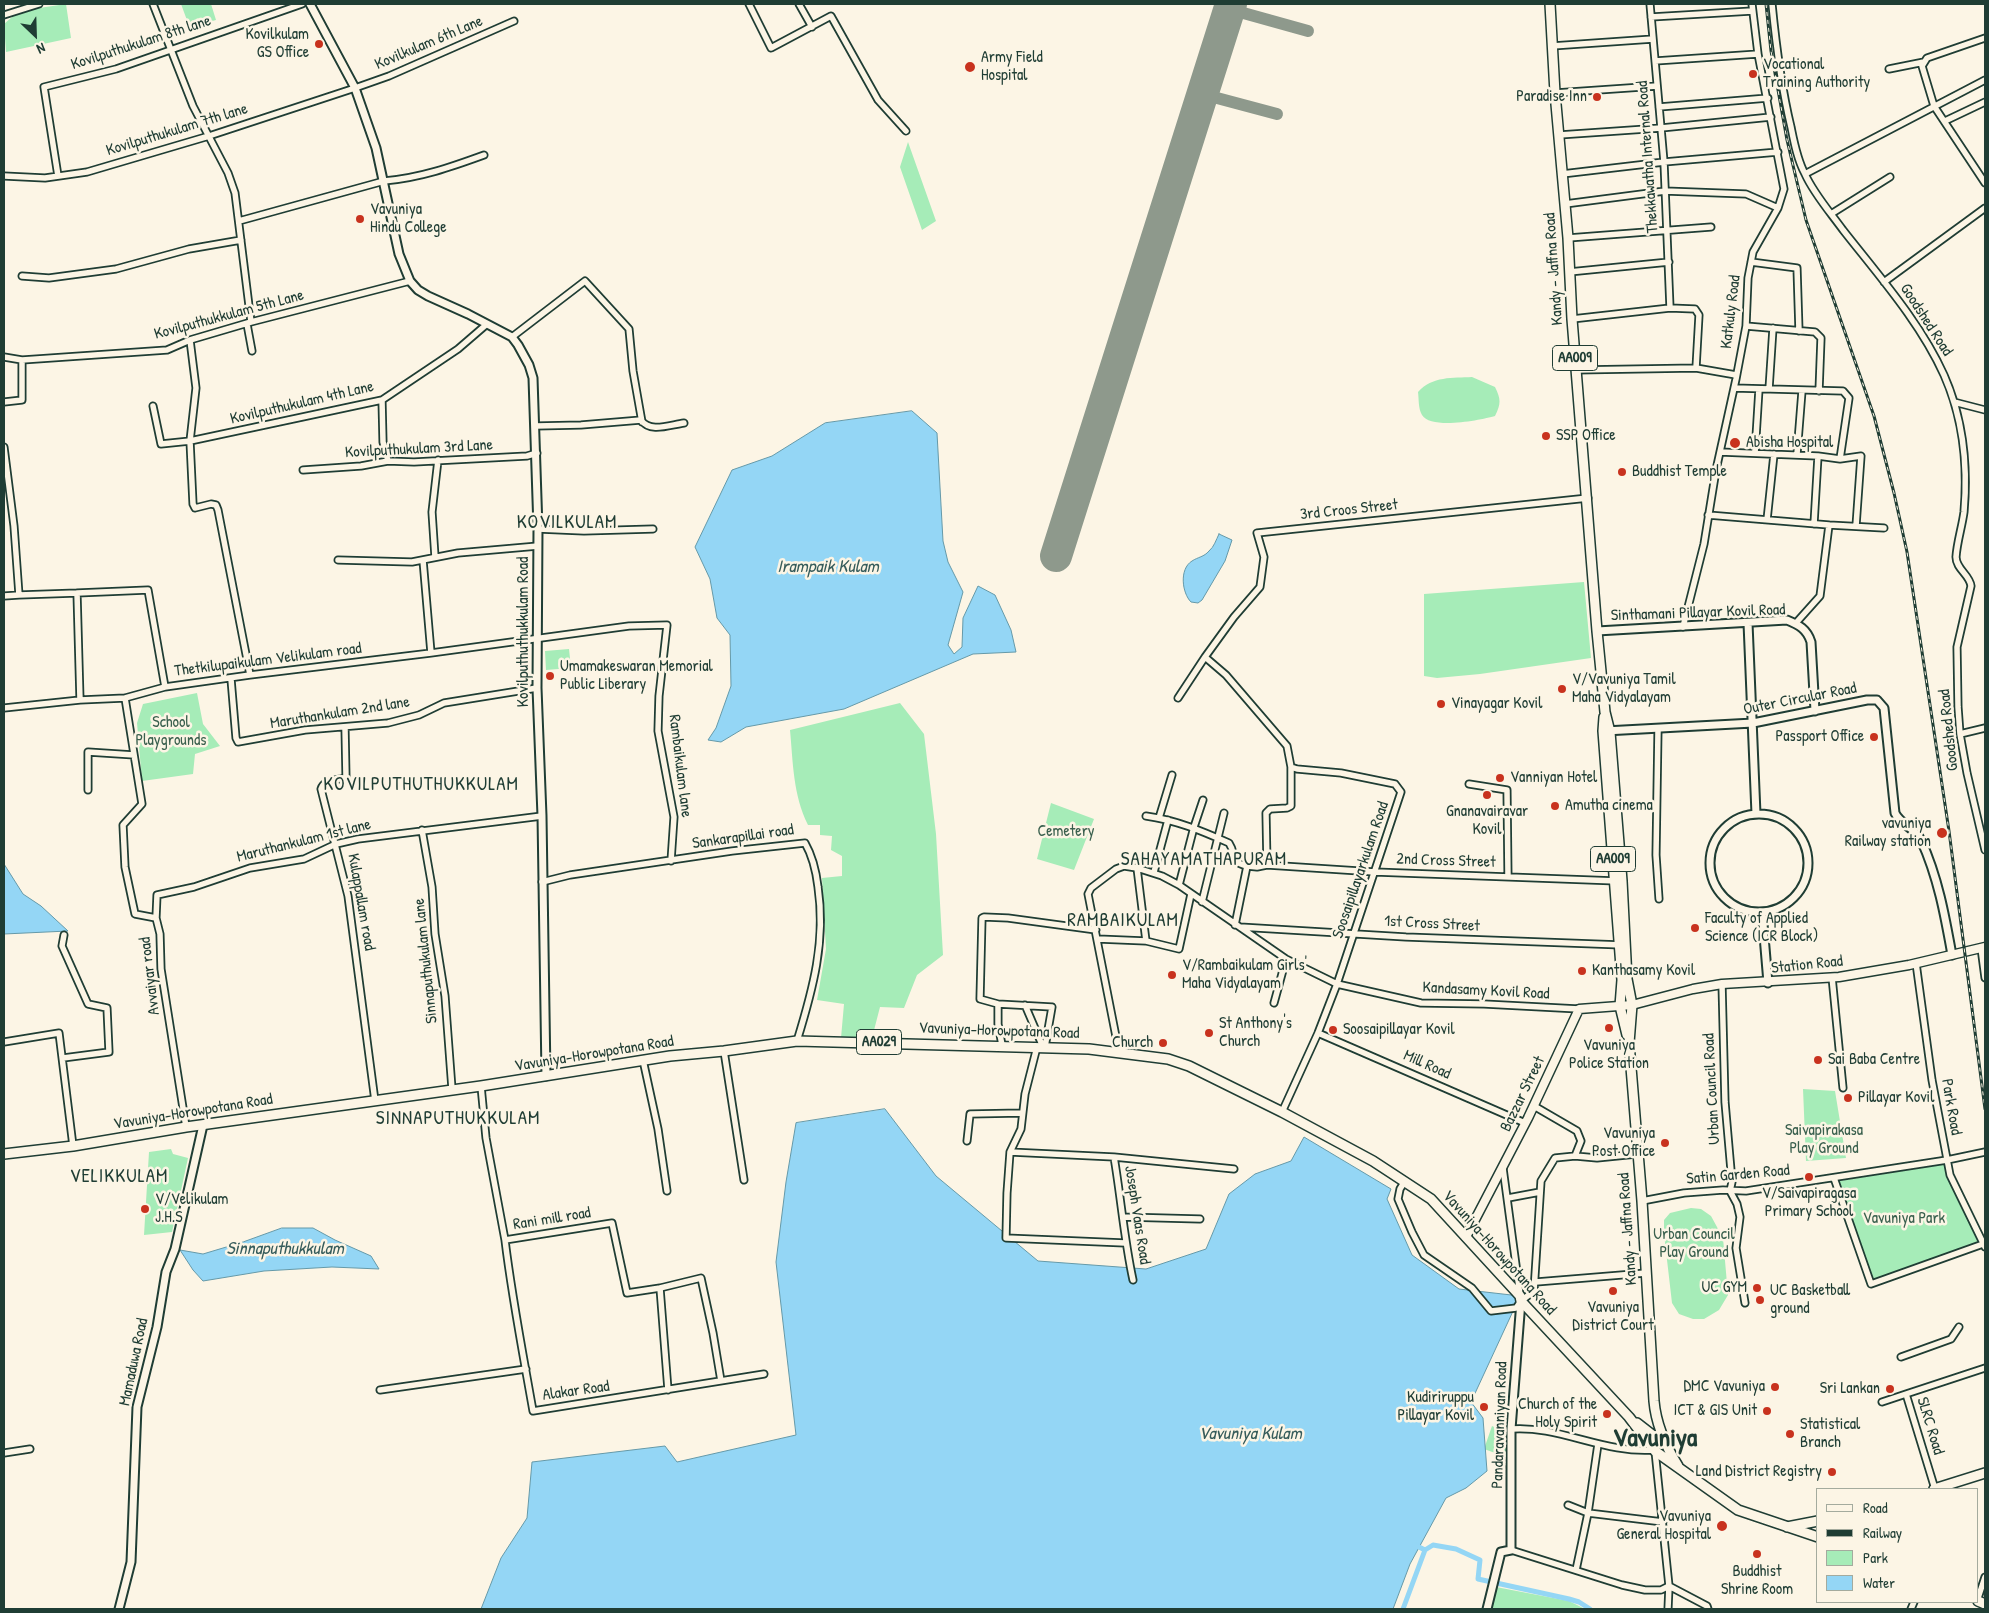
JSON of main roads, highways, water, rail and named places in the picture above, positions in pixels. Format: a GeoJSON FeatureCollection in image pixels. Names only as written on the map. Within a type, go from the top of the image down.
{"type":"FeatureCollection","features":[{"type":"Feature","properties":{"kind":"highway","name":"Kandy - Jaffna Road"},"geometry":{"type":"LineString","coordinates":[[1550,4],[1576,370],[1618,881],[1622,945],[1620,1006],[1629,1043]]}},
{"type":"Feature","properties":{"kind":"highway","name":"Kandy - Jaffna Road"},"geometry":{"type":"LineString","coordinates":[[1622,945],[1632,1005],[1629,1043],[1642,1201],[1655,1416],[1654,1436],[1657,1453]]}},
{"type":"Feature","properties":{"kind":"highway","name":"Vavuniya-Horowpotana Road"},"geometry":{"type":"LineString","coordinates":[[4,1154],[74,1146],[186,1127],[481,1086],[643,1060],[797,1041],[1041,1047],[1119,1052],[1168,1059],[1189,1066],[1282,1112],[1373,1161],[1431,1199],[1629,1417],[1657,1453]]}},
{"type":"Feature","properties":{"kind":"highway","name":"Kandy - Jaffna Road"},"geometry":{"type":"LineString","coordinates":[[1655,1416],[1665,1444]]}},
{"type":"Feature","properties":{"kind":"highway"},"geometry":{"type":"LineString","coordinates":[[1643,1427],[1652,1424],[1655,1416]]}},
{"type":"Feature","properties":{"kind":"highway","name":"Vavuniya-Horowpotana Road"},"geometry":{"type":"LineString","coordinates":[[1629,1417],[1665,1444]]}},
{"type":"Feature","properties":{"kind":"highway"},"geometry":{"type":"LineString","coordinates":[[1657,1453],[1665,1444]]}},
{"type":"Feature","properties":{"kind":"highway","name":"AA009"},"geometry":{"type":"LineString","coordinates":[[1665,1444],[1679,1468]]}},
{"type":"Feature","properties":{"kind":"highway","name":"AA009"},"geometry":{"type":"LineString","coordinates":[[1657,1453],[1738,1510],[1815,1536]]}},
{"type":"Feature","properties":{"kind":"highway"},"geometry":{"type":"LineString","coordinates":[[1937,1488],[1985,1473]]}},
{"type":"Feature","properties":{"kind":"highway"},"geometry":{"type":"LineString","coordinates":[[1787,1527],[1816,1521]]}},
{"type":"Feature","properties":{"kind":"main road","name":"Station Road"},"geometry":{"type":"LineString","coordinates":[[1632,1005],[1693,989],[1722,984],[1768,983],[1832,977],[1916,963],[1983,948]]}},
{"type":"Feature","properties":{"kind":"main road"},"geometry":{"type":"LineString","coordinates":[[1620,1006],[1632,1005]]}},
{"type":"Feature","properties":{"kind":"main road","name":"Bazzar Street"},"geometry":{"type":"LineString","coordinates":[[1466,1237],[1534,1106],[1579,1009],[1620,1006]]}},
{"type":"Feature","properties":{"kind":"water","name":"Irampaik Kulam"},"geometry":{"type":"Polygon","coordinates":[[[912,411],[937,433],[943,541],[948,562],[963,592],[948,645],[954,654],[962,647],[963,618],[978,586],[995,595],[1011,630],[1016,652],[973,654],[844,709],[746,727],[721,742],[708,740],[716,728],[731,686],[730,635],[717,618],[710,579],[695,547],[732,470],[772,456],[825,423],[912,411]]]}},
{"type":"Feature","properties":{"kind":"water"},"geometry":{"type":"Polygon","coordinates":[[[1219,534],[1232,540],[1225,561],[1202,600],[1198,603],[1191,602],[1184,587],[1185,570],[1192,561],[1205,555],[1211,549],[1219,534]]]}},
{"type":"Feature","properties":{"kind":"water"},"geometry":{"type":"Polygon","coordinates":[[[4,864],[23,894],[41,906],[68,931],[4,934],[4,864]]]}},
{"type":"Feature","properties":{"kind":"water","name":"Vavuniya Kulam"},"geometry":{"type":"Polygon","coordinates":[[[885,1109],[936,1176],[1038,1261],[1146,1269],[1206,1249],[1229,1194],[1255,1174],[1291,1161],[1304,1137],[1391,1189],[1387,1199],[1412,1255],[1459,1289],[1520,1296],[1471,1402],[1483,1418],[1487,1471],[1466,1488],[1446,1498],[1410,1564],[1393,1609],[481,1609],[501,1558],[527,1518],[532,1462],[665,1446],[677,1462],[796,1435],[776,1262],[796,1123],[885,1109]]]}},
{"type":"Feature","properties":{"kind":"water","name":"Sinnaputhukkulam"},"geometry":{"type":"Polygon","coordinates":[[[282,1228],[313,1228],[371,1256],[379,1269],[332,1267],[264,1271],[203,1281],[180,1250],[203,1254],[282,1228]]]}},
{"type":"Feature","properties":{"kind":"waterway"},"geometry":{"type":"LineString","coordinates":[[1403,1609],[1425,1550],[1415,1545]]}},
{"type":"Feature","properties":{"kind":"waterway"},"geometry":{"type":"LineString","coordinates":[[1425,1550],[1433,1545],[1456,1549],[1480,1560],[1478,1579],[1569,1599],[1579,1602],[1590,1609]]}},
{"type":"Feature","properties":{"kind":"railway"},"geometry":{"type":"LineString","coordinates":[[1766,4],[1771,51],[1787,140],[1806,220],[1874,416],[1907,552],[1949,831],[1985,1109]]}},
{"type":"Feature","properties":{"kind":"place","name":"Kovilkulam GS Office"},"geometry":{"type":"Point","coordinates":[319,44]}},
{"type":"Feature","properties":{"kind":"place","name":"Army Field Hospital"},"geometry":{"type":"Point","coordinates":[970,67]}},
{"type":"Feature","properties":{"kind":"place","name":"Vocational Training Authority"},"geometry":{"type":"Point","coordinates":[1753,74]}},
{"type":"Feature","properties":{"kind":"place","name":"Paradise Inn"},"geometry":{"type":"Point","coordinates":[1597,97]}},
{"type":"Feature","properties":{"kind":"place","name":"Vavuniya Hindu College"},"geometry":{"type":"Point","coordinates":[360,219]}},
{"type":"Feature","properties":{"kind":"place","name":"SSP Office"},"geometry":{"type":"Point","coordinates":[1546,436]}},
{"type":"Feature","properties":{"kind":"place","name":"Abisha Hospital"},"geometry":{"type":"Point","coordinates":[1735,443]}},
{"type":"Feature","properties":{"kind":"place","name":"Buddhist Temple"},"geometry":{"type":"Point","coordinates":[1622,472]}},
{"type":"Feature","properties":{"kind":"place","name":"Umamakeswaran Memorial Public Liberary"},"geometry":{"type":"Point","coordinates":[550,676]}},
{"type":"Feature","properties":{"kind":"place","name":"V/Vavuniya Tamil Maha Vidyalayam"},"geometry":{"type":"Point","coordinates":[1562,689]}},
{"type":"Feature","properties":{"kind":"place","name":"Vinayagar Kovil"},"geometry":{"type":"Point","coordinates":[1441,704]}},
{"type":"Feature","properties":{"kind":"place","name":"Passport Office"},"geometry":{"type":"Point","coordinates":[1874,737]}},
{"type":"Feature","properties":{"kind":"place","name":"Vanniyan Hotel"},"geometry":{"type":"Point","coordinates":[1500,778]}},
{"type":"Feature","properties":{"kind":"place","name":"Gnanavairavar Kovil"},"geometry":{"type":"Point","coordinates":[1487,795]}},
{"type":"Feature","properties":{"kind":"place","name":"Amutha cinema"},"geometry":{"type":"Point","coordinates":[1555,806]}},
{"type":"Feature","properties":{"kind":"place","name":"vavuniya Railway station"},"geometry":{"type":"Point","coordinates":[1942,833]}},
{"type":"Feature","properties":{"kind":"place","name":"Faculty of Applied Science (ICR Block)"},"geometry":{"type":"Point","coordinates":[1695,928]}},
{"type":"Feature","properties":{"kind":"place","name":"Kanthasamy Kovil"},"geometry":{"type":"Point","coordinates":[1582,971]}},
{"type":"Feature","properties":{"kind":"place","name":"V/Rambaikulam Girls' Maha Vidyalayam"},"geometry":{"type":"Point","coordinates":[1172,975]}},
{"type":"Feature","properties":{"kind":"place","name":"Vavuniya Police Station"},"geometry":{"type":"Point","coordinates":[1609,1028]}},
{"type":"Feature","properties":{"kind":"place","name":"Soosaipillayar Kovil"},"geometry":{"type":"Point","coordinates":[1333,1030]}},
{"type":"Feature","properties":{"kind":"place","name":"St Anthony's Church"},"geometry":{"type":"Point","coordinates":[1209,1033]}},
{"type":"Feature","properties":{"kind":"place","name":"Church"},"geometry":{"type":"Point","coordinates":[1163,1043]}},
{"type":"Feature","properties":{"kind":"place","name":"Sai Baba Centre"},"geometry":{"type":"Point","coordinates":[1818,1060]}},
{"type":"Feature","properties":{"kind":"place","name":"Pillayar Kovil"},"geometry":{"type":"Point","coordinates":[1848,1098]}},
{"type":"Feature","properties":{"kind":"place","name":"Vavuniya Post Office"},"geometry":{"type":"Point","coordinates":[1665,1143]}},
{"type":"Feature","properties":{"kind":"place","name":"V/Saivapiragasa Primary School"},"geometry":{"type":"Point","coordinates":[1809,1177]}},
{"type":"Feature","properties":{"kind":"place","name":"V/Velikulam J.H.S"},"geometry":{"type":"Point","coordinates":[145,1209]}},
{"type":"Feature","properties":{"kind":"place","name":"UC GYM"},"geometry":{"type":"Point","coordinates":[1757,1288]}},
{"type":"Feature","properties":{"kind":"place","name":"Vavuniya District Court"},"geometry":{"type":"Point","coordinates":[1613,1291]}},
{"type":"Feature","properties":{"kind":"place","name":"UC Basketball ground"},"geometry":{"type":"Point","coordinates":[1760,1300]}},
{"type":"Feature","properties":{"kind":"place","name":"DMC Vavuniya"},"geometry":{"type":"Point","coordinates":[1775,1387]}},
{"type":"Feature","properties":{"kind":"place","name":"Sri Lankan"},"geometry":{"type":"Point","coordinates":[1890,1389]}},
{"type":"Feature","properties":{"kind":"place","name":"Kudiriruppu Pillayar Kovil"},"geometry":{"type":"Point","coordinates":[1484,1407]}},
{"type":"Feature","properties":{"kind":"place","name":"ICT & GIS Unit"},"geometry":{"type":"Point","coordinates":[1767,1411]}},
{"type":"Feature","properties":{"kind":"place","name":"Church of the Holy Spirit"},"geometry":{"type":"Point","coordinates":[1607,1414]}},
{"type":"Feature","properties":{"kind":"place","name":"Statistical Branch"},"geometry":{"type":"Point","coordinates":[1790,1434]}},
{"type":"Feature","properties":{"kind":"place","name":"Land District Registry"},"geometry":{"type":"Point","coordinates":[1832,1472]}},
{"type":"Feature","properties":{"kind":"place","name":"Vavuniya General Hospital"},"geometry":{"type":"Point","coordinates":[1722,1526]}},
{"type":"Feature","properties":{"kind":"place","name":"Buddhist Shrine Room"},"geometry":{"type":"Point","coordinates":[1757,1554]}},
{"type":"Feature","properties":{"kind":"district","name":"KOVILKULAM"},"geometry":{"type":"Point","coordinates":[567,523]}},
{"type":"Feature","properties":{"kind":"district","name":"KOVILPUTHUTHUKKULAM"},"geometry":{"type":"Point","coordinates":[421,785]}},
{"type":"Feature","properties":{"kind":"district","name":"SAHAYAMATHAPURAM"},"geometry":{"type":"Point","coordinates":[1204,860]}},
{"type":"Feature","properties":{"kind":"district","name":"RAMBAIKULAM"},"geometry":{"type":"Point","coordinates":[1123,921]}},
{"type":"Feature","properties":{"kind":"district","name":"SINNAPUTHUKKULAM"},"geometry":{"type":"Point","coordinates":[458,1119]}},
{"type":"Feature","properties":{"kind":"district","name":"VELIKKULAM"},"geometry":{"type":"Point","coordinates":[119,1177]}},
{"type":"Feature","properties":{"kind":"district","name":"Vavuniya"},"geometry":{"type":"Point","coordinates":[1655,1439]}},
{"type":"Feature","properties":{"kind":"park label","name":"School Playgrounds"},"geometry":{"type":"Point","coordinates":[171,732]}},
{"type":"Feature","properties":{"kind":"park label","name":"Cemetery"},"geometry":{"type":"Point","coordinates":[1066,832]}},
{"type":"Feature","properties":{"kind":"park label","name":"Saivapirakasa Play Ground"},"geometry":{"type":"Point","coordinates":[1824,1140]}},
{"type":"Feature","properties":{"kind":"park label","name":"Vavuniya Park"},"geometry":{"type":"Point","coordinates":[1904,1219]}},
{"type":"Feature","properties":{"kind":"park label","name":"Urban Council Play Ground"},"geometry":{"type":"Point","coordinates":[1694,1244]}}]}
